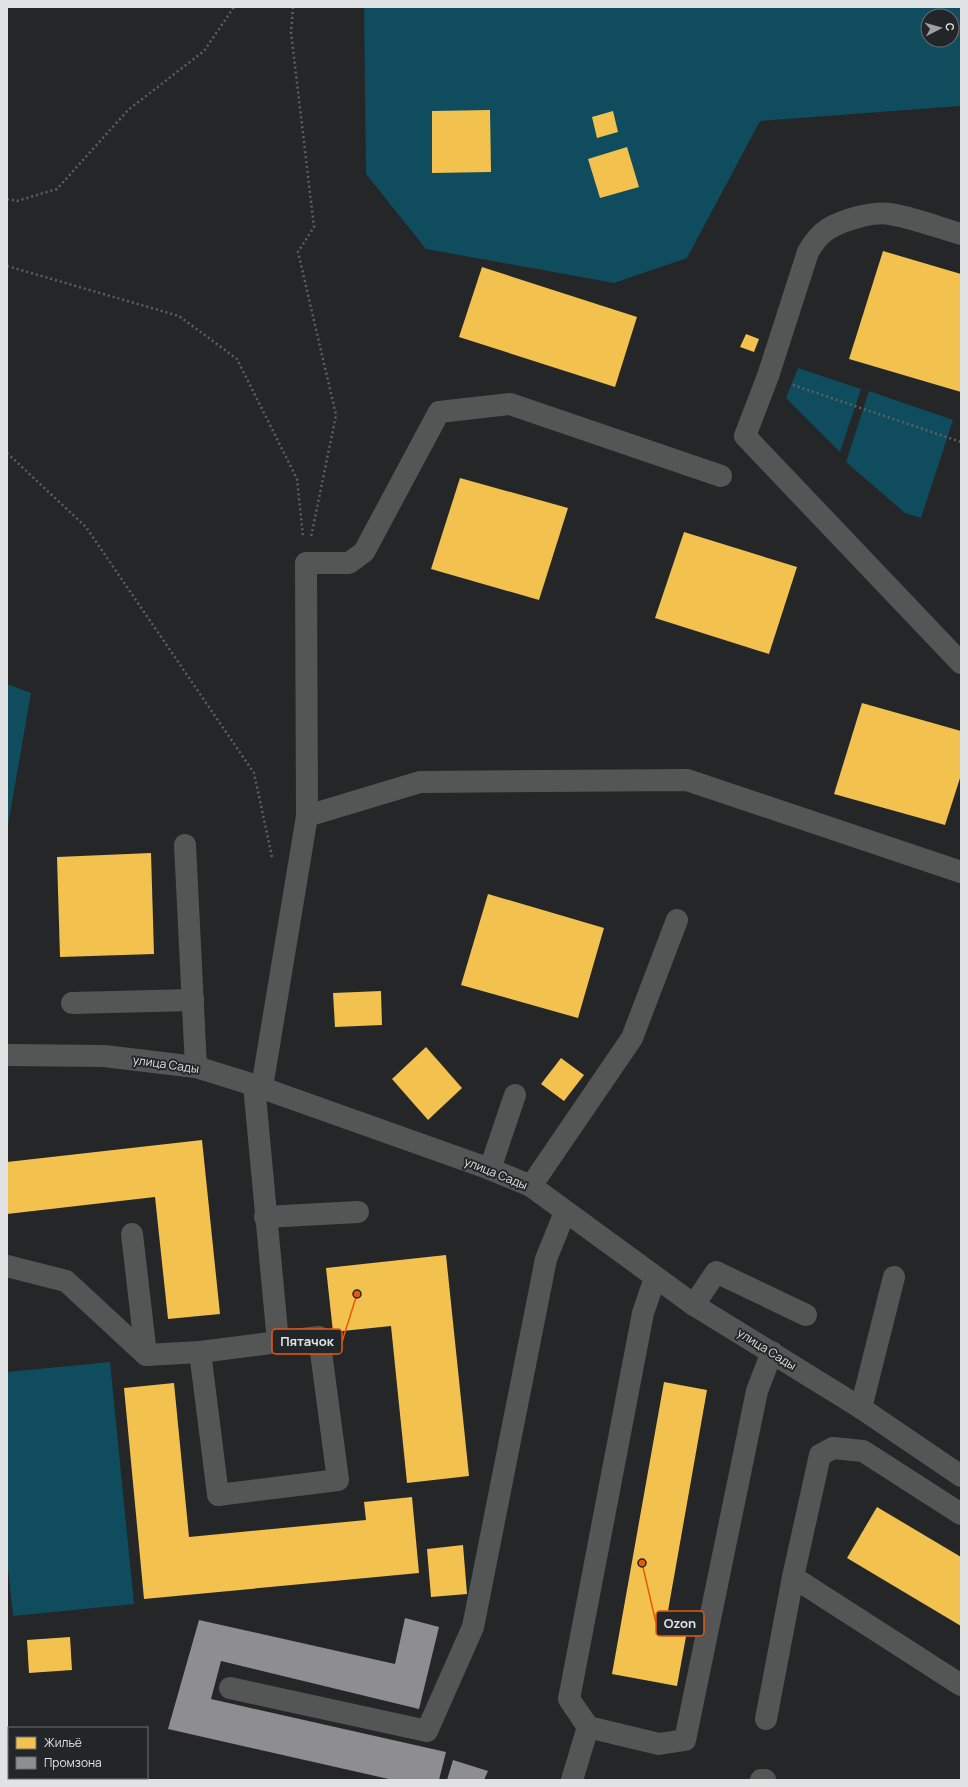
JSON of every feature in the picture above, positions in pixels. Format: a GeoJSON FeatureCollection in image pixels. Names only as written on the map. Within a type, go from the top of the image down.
{"type":"FeatureCollection","features":[{"type":"Feature","properties":{"kind":"street"},"geometry":{"type":"LineString","coordinates":[[961,234],[890,214],[863,216],[828,229],[815,241],[808,252],[768,376],[745,436],[961,663]]}},
{"type":"Feature","properties":{"kind":"street"},"geometry":{"type":"LineString","coordinates":[[278,1342],[265,1217],[258,1086],[307,816],[306,563],[349,563],[364,552],[439,412],[510,404],[721,476]]}},
{"type":"Feature","properties":{"kind":"street"},"geometry":{"type":"LineString","coordinates":[[307,816],[420,782],[687,780],[961,872]]}},
{"type":"Feature","properties":{"kind":"street"},"geometry":{"type":"LineString","coordinates":[[185,845],[196,1066]]}},
{"type":"Feature","properties":{"kind":"street"},"geometry":{"type":"LineString","coordinates":[[531,1186],[632,1038],[677,920]]}},
{"type":"Feature","properties":{"kind":"street"},"geometry":{"type":"LineString","coordinates":[[72,1003],[193,1000]]}},
{"type":"Feature","properties":{"kind":"street","name":"улица Сады"},"geometry":{"type":"LineString","coordinates":[[7,1055],[104,1056],[196,1066],[258,1086],[531,1186],[694,1305],[860,1408],[961,1476]]}},
{"type":"Feature","properties":{"kind":"street"},"geometry":{"type":"LineString","coordinates":[[490,1170],[515,1095]]}},
{"type":"Feature","properties":{"kind":"street"},"geometry":{"type":"LineString","coordinates":[[265,1217],[358,1212]]}},
{"type":"Feature","properties":{"kind":"street"},"geometry":{"type":"LineString","coordinates":[[230,1688],[427,1731],[472,1627],[546,1260],[565,1212]]}},
{"type":"Feature","properties":{"kind":"street"},"geometry":{"type":"LineString","coordinates":[[132,1234],[146,1355]]}},
{"type":"Feature","properties":{"kind":"street"},"geometry":{"type":"LineString","coordinates":[[7,1266],[66,1281],[146,1355],[200,1352],[319,1337],[338,1480],[218,1495],[200,1352]]}},
{"type":"Feature","properties":{"kind":"street"},"geometry":{"type":"LineString","coordinates":[[694,1305],[716,1272],[806,1315]]}},
{"type":"Feature","properties":{"kind":"street"},"geometry":{"type":"LineString","coordinates":[[860,1408],[894,1277]]}},
{"type":"Feature","properties":{"kind":"street"},"geometry":{"type":"LineString","coordinates":[[655,1278],[643,1313],[569,1699],[588,1727],[659,1744],[685,1740],[757,1391],[772,1352]]}},
{"type":"Feature","properties":{"kind":"street"},"geometry":{"type":"LineString","coordinates":[[766,1719],[793,1577],[820,1455],[833,1448],[863,1451],[961,1514]]}},
{"type":"Feature","properties":{"kind":"street"},"geometry":{"type":"LineString","coordinates":[[793,1577],[961,1685]]}},
{"type":"Feature","properties":{"kind":"street"},"geometry":{"type":"LineString","coordinates":[[572,1780],[588,1727]]}},
{"type":"Feature","properties":{"kind":"path"},"geometry":{"type":"LineString","coordinates":[[7,199],[17,201],[57,189],[128,110],[204,50],[234,7]]}},
{"type":"Feature","properties":{"kind":"path"},"geometry":{"type":"LineString","coordinates":[[293,7],[291,32],[314,227],[298,252],[336,415],[306,563]]}},
{"type":"Feature","properties":{"kind":"path"},"geometry":{"type":"LineString","coordinates":[[7,266],[179,316],[237,359],[297,479],[306,563]]}},
{"type":"Feature","properties":{"kind":"path"},"geometry":{"type":"LineString","coordinates":[[768,376],[961,442]]}},
{"type":"Feature","properties":{"kind":"path"},"geometry":{"type":"LineString","coordinates":[[7,453],[86,527],[254,774],[274,865]]}},
{"type":"Feature","properties":{"kind":"shaded area"},"geometry":{"type":"Polygon","coordinates":[[[364,7],[961,7],[961,106],[760,121],[687,258],[614,283],[426,249],[366,174],[364,7]]]}},
{"type":"Feature","properties":{"kind":"shaded area"},"geometry":{"type":"Polygon","coordinates":[[[798,368],[861,389],[840,452],[786,398],[798,368]]]}},
{"type":"Feature","properties":{"kind":"shaded area"},"geometry":{"type":"Polygon","coordinates":[[[869,391],[953,420],[921,518],[905,513],[846,462],[869,391]]]}},
{"type":"Feature","properties":{"kind":"shaded area"},"geometry":{"type":"Polygon","coordinates":[[[7,684],[31,693],[7,831],[7,684]]]}},
{"type":"Feature","properties":{"kind":"shaded area"},"geometry":{"type":"Polygon","coordinates":[[[110,1362],[134,1604],[13,1616],[7,1559],[7,1372],[110,1362]]]}},
{"type":"Feature","properties":{"kind":"building: Жильё"},"geometry":{"type":"Polygon","coordinates":[[[490,110],[491,172],[432,173],[432,111],[490,110]]]}},
{"type":"Feature","properties":{"kind":"building: Жильё"},"geometry":{"type":"Polygon","coordinates":[[[613,111],[618,132],[597,138],[592,117],[613,111]]]}},
{"type":"Feature","properties":{"kind":"building: Жильё"},"geometry":{"type":"Polygon","coordinates":[[[627,147],[639,187],[600,198],[588,159],[627,147]]]}},
{"type":"Feature","properties":{"kind":"building: Жильё"},"geometry":{"type":"Polygon","coordinates":[[[883,251],[961,274],[961,392],[849,359],[883,251]]]}},
{"type":"Feature","properties":{"kind":"building: Жильё"},"geometry":{"type":"Polygon","coordinates":[[[482,267],[637,317],[615,387],[459,337],[482,267]]]}},
{"type":"Feature","properties":{"kind":"building: Жильё"},"geometry":{"type":"Polygon","coordinates":[[[746,334],[759,339],[754,352],[740,347],[746,334]]]}},
{"type":"Feature","properties":{"kind":"building: Жильё"},"geometry":{"type":"Polygon","coordinates":[[[460,478],[568,508],[539,600],[431,569],[460,478]]]}},
{"type":"Feature","properties":{"kind":"building: Жильё"},"geometry":{"type":"Polygon","coordinates":[[[684,532],[797,567],[769,654],[655,618],[684,532]]]}},
{"type":"Feature","properties":{"kind":"building: Жильё"},"geometry":{"type":"Polygon","coordinates":[[[862,703],[961,731],[961,775],[945,825],[834,794],[862,703]]]}},
{"type":"Feature","properties":{"kind":"building: Жильё"},"geometry":{"type":"Polygon","coordinates":[[[151,853],[154,954],[60,957],[57,857],[151,853]]]}},
{"type":"Feature","properties":{"kind":"building: Жильё"},"geometry":{"type":"Polygon","coordinates":[[[488,894],[604,928],[578,1018],[461,985],[488,894]]]}},
{"type":"Feature","properties":{"kind":"building: Жильё"},"geometry":{"type":"Polygon","coordinates":[[[381,991],[382,1025],[335,1027],[333,993],[381,991]]]}},
{"type":"Feature","properties":{"kind":"building: Жильё"},"geometry":{"type":"Polygon","coordinates":[[[426,1047],[462,1088],[428,1120],[392,1079],[426,1047]]]}},
{"type":"Feature","properties":{"kind":"building: Жильё"},"geometry":{"type":"Polygon","coordinates":[[[561,1058],[584,1075],[564,1101],[541,1084],[561,1058]]]}},
{"type":"Feature","properties":{"kind":"building: Жильё"},"geometry":{"type":"Polygon","coordinates":[[[202,1140],[220,1314],[168,1319],[155,1197],[7,1214],[7,1162],[202,1140]]]}},
{"type":"Feature","properties":{"kind":"building: Жильё"},"geometry":{"type":"Polygon","coordinates":[[[446,1255],[469,1476],[407,1483],[391,1326],[333,1332],[326,1268],[446,1255]]]}},
{"type":"Feature","properties":{"kind":"building: Жильё"},"geometry":{"type":"Polygon","coordinates":[[[664,1382],[707,1390],[665,1628],[687,1631],[677,1686],[612,1674],[664,1382]]]}},
{"type":"Feature","properties":{"kind":"building: Жильё"},"geometry":{"type":"Polygon","coordinates":[[[174,1383],[189,1537],[366,1520],[364,1502],[412,1497],[419,1573],[144,1599],[124,1388],[174,1383]]]}},
{"type":"Feature","properties":{"kind":"building: Жильё"},"geometry":{"type":"Polygon","coordinates":[[[877,1507],[961,1557],[961,1626],[847,1558],[877,1507]]]}},
{"type":"Feature","properties":{"kind":"building: Жильё"},"geometry":{"type":"Polygon","coordinates":[[[463,1545],[467,1594],[431,1597],[427,1549],[463,1545]]]}},
{"type":"Feature","properties":{"kind":"building: Жильё"},"geometry":{"type":"Polygon","coordinates":[[[70,1637],[72,1670],[29,1673],[27,1640],[70,1637]]]}},
{"type":"Feature","properties":{"kind":"building: Промзона"},"geometry":{"type":"Polygon","coordinates":[[[405,1618],[439,1627],[419,1709],[221,1661],[211,1699],[446,1752],[439,1780],[393,1780],[168,1729],[199,1620],[395,1664],[405,1618]]]}},
{"type":"Feature","properties":{"kind":"building: Промзона"},"geometry":{"type":"Polygon","coordinates":[[[453,1760],[488,1771],[484,1780],[447,1780],[453,1760]]]}},
{"type":"Feature","properties":{"kind":"place","name":"Пятачок"},"geometry":{"type":"Point","coordinates":[357,1294]}},
{"type":"Feature","properties":{"kind":"place","name":"Ozon"},"geometry":{"type":"Point","coordinates":[642,1563]}}]}
